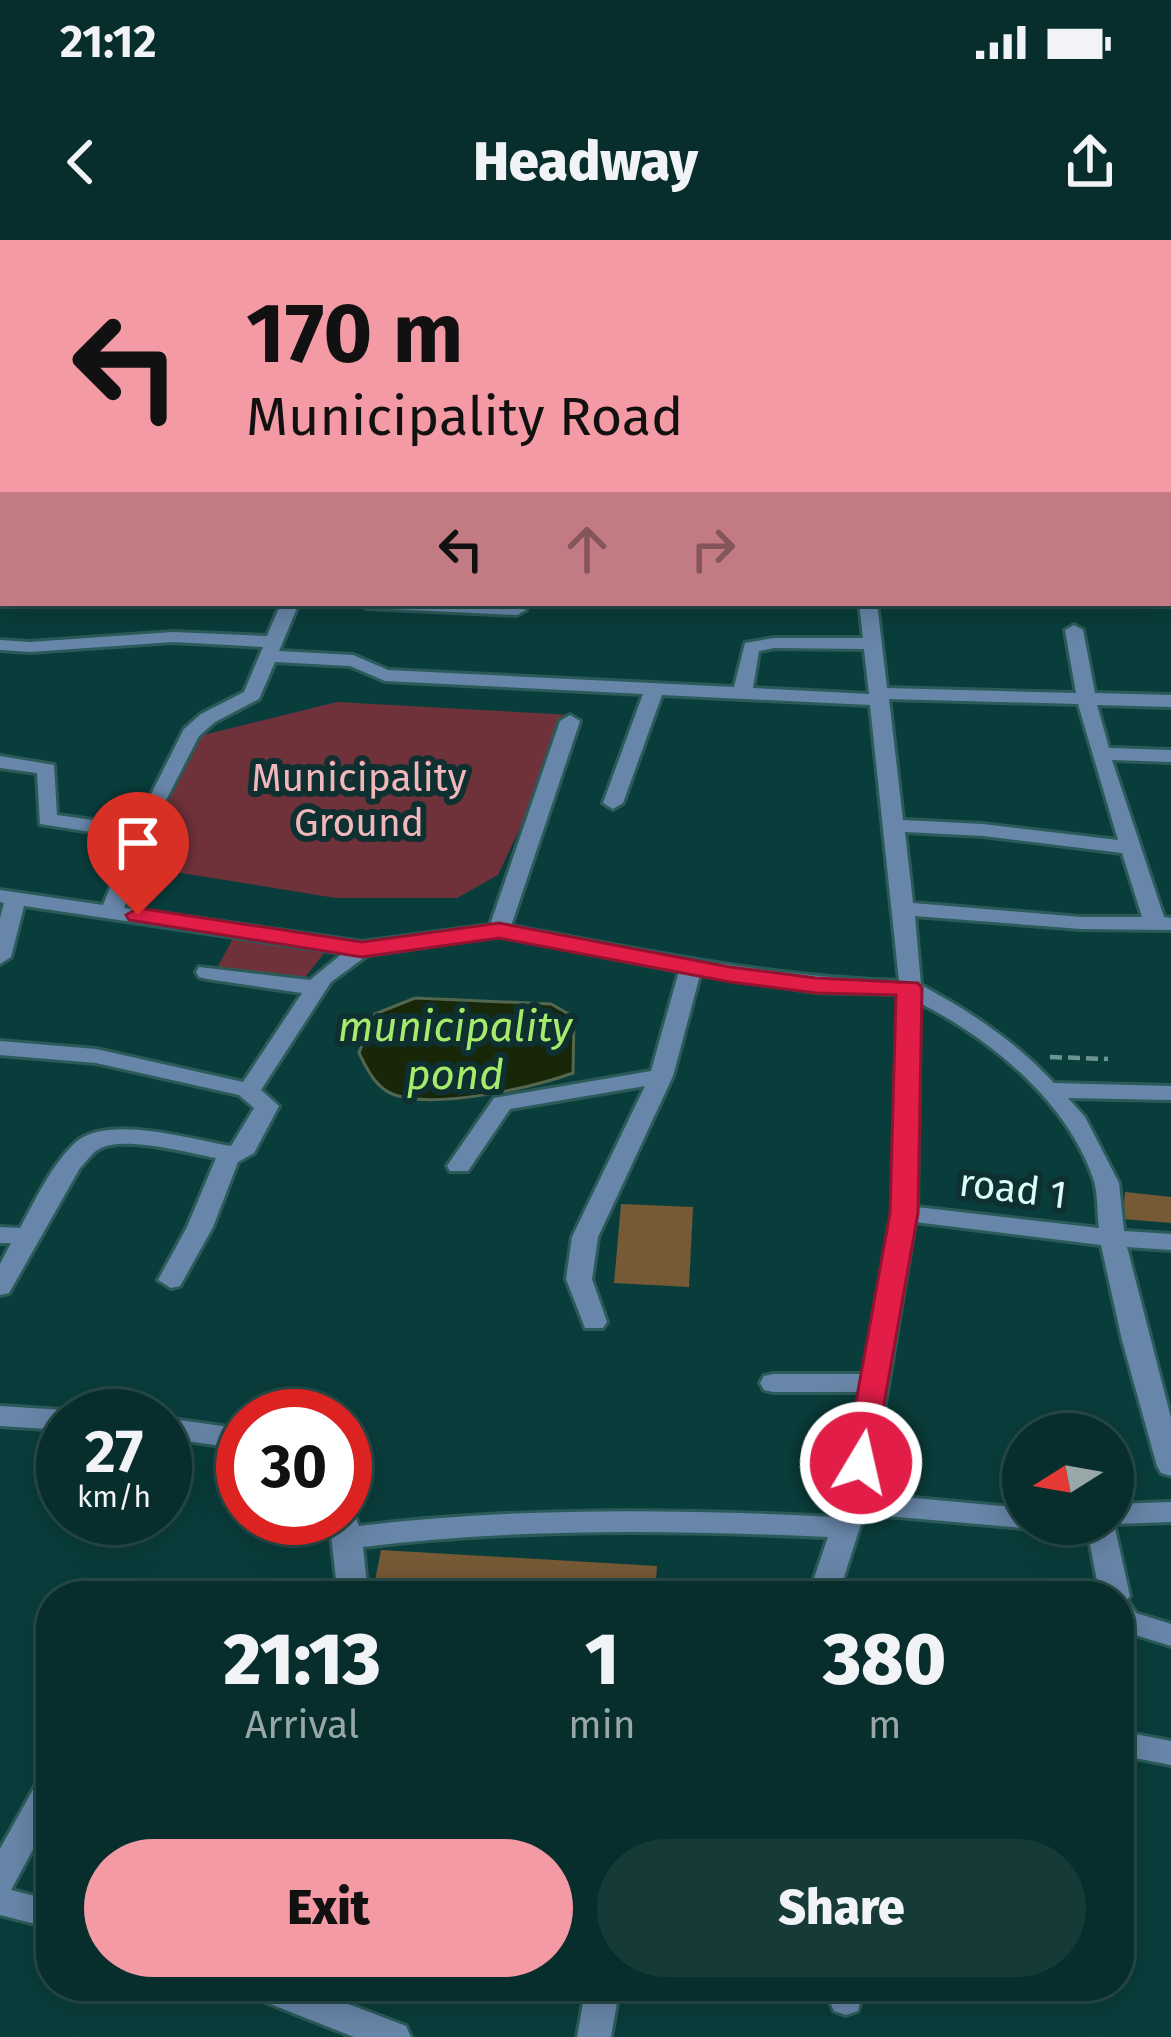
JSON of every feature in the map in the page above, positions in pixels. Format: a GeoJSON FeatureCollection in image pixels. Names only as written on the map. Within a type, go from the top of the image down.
{"type":"FeatureCollection","features":[{"type":"Feature","properties":{"kind":"street"},"geometry":{"type":"LineString","coordinates":[[112,910],[141,833],[191,733],[208,718],[252,695],[289,606]]}},
{"type":"Feature","properties":{"kind":"street"},"geometry":{"type":"LineString","coordinates":[[431,606],[517,610]]}},
{"type":"Feature","properties":{"kind":"street"},"geometry":{"type":"LineString","coordinates":[[829,1581],[851,1515],[904,1213],[909,988],[905,909],[868,606]]}},
{"type":"Feature","properties":{"kind":"street"},"geometry":{"type":"LineString","coordinates":[[905,909],[1081,923],[1163,923],[1128,847],[1084,696],[1074,630]]}},
{"type":"Feature","properties":{"kind":"street"},"geometry":{"type":"LineString","coordinates":[[0,645],[173,637],[353,661],[385,675],[742,694],[1171,701]]}},
{"type":"Feature","properties":{"kind":"street"},"geometry":{"type":"LineString","coordinates":[[742,694],[751,647],[874,644]]}},
{"type":"Feature","properties":{"kind":"street"},"geometry":{"type":"LineString","coordinates":[[613,802],[654,690]]}},
{"type":"Feature","properties":{"kind":"street"},"geometry":{"type":"LineString","coordinates":[[499,930],[570,721]]}},
{"type":"Feature","properties":{"kind":"street"},"geometry":{"type":"LineString","coordinates":[[1100,754],[1171,755]]}},
{"type":"Feature","properties":{"kind":"street"},"geometry":{"type":"LineString","coordinates":[[0,762],[47,770],[47,820],[141,833]]}},
{"type":"Feature","properties":{"kind":"street"},"geometry":{"type":"LineString","coordinates":[[896,826],[989,827],[1045,841],[1128,847]]}},
{"type":"Feature","properties":{"kind":"street"},"geometry":{"type":"LineString","coordinates":[[0,957],[8,897],[362,949],[499,930],[610,948],[691,968],[816,986],[909,988],[955,1012],[1014,1054],[1072,1117],[1096,1159],[1107,1183],[1112,1238],[1135,1340],[1171,1466]]}},
{"type":"Feature","properties":{"kind":"street"},"geometry":{"type":"LineString","coordinates":[[249,1090],[322,978],[362,949]]}},
{"type":"Feature","properties":{"kind":"street"},"geometry":{"type":"LineString","coordinates":[[594,1322],[579,1280],[585,1237],[662,1076],[691,968]]}},
{"type":"Feature","properties":{"kind":"street"},"geometry":{"type":"LineString","coordinates":[[207,972],[316,988]]}},
{"type":"Feature","properties":{"kind":"street"},"geometry":{"type":"LineString","coordinates":[[0,1048],[96,1056],[249,1090],[267,1106],[245,1148],[228,1158],[172,1280]]}},
{"type":"Feature","properties":{"kind":"street"},"geometry":{"type":"LineString","coordinates":[[459,1166],[484,1138],[502,1103],[662,1076]]}},
{"type":"Feature","properties":{"kind":"street"},"geometry":{"type":"LineString","coordinates":[[1047,1090],[1171,1093]]}},
{"type":"Feature","properties":{"kind":"street"},"geometry":{"type":"LineString","coordinates":[[0,1287],[66,1167],[96,1140],[117,1138],[235,1154]]}},
{"type":"Feature","properties":{"kind":"street","name":"road 1"},"geometry":{"type":"LineString","coordinates":[[904,1213],[1171,1242]]}},
{"type":"Feature","properties":{"kind":"street"},"geometry":{"type":"LineString","coordinates":[[0,1235],[32,1236]]}},
{"type":"Feature","properties":{"kind":"street"},"geometry":{"type":"LineString","coordinates":[[773,1383],[874,1383]]}},
{"type":"Feature","properties":{"kind":"street"},"geometry":{"type":"LineString","coordinates":[[0,1416],[36,1418]]}},
{"type":"Feature","properties":{"kind":"street"},"geometry":{"type":"LineString","coordinates":[[1134,1513],[1171,1512]]}},
{"type":"Feature","properties":{"kind":"street"},"geometry":{"type":"LineString","coordinates":[[372,1527],[851,1515],[1002,1517]]}},
{"type":"Feature","properties":{"kind":"street"},"geometry":{"type":"LineString","coordinates":[[347,1545],[351,1581]]}},
{"type":"Feature","properties":{"kind":"street"},"geometry":{"type":"LineString","coordinates":[[1104,1545],[1112,1581]]}},
{"type":"Feature","properties":{"kind":"street"},"geometry":{"type":"LineString","coordinates":[[1134,1623],[1171,1635]]}},
{"type":"Feature","properties":{"kind":"street"},"geometry":{"type":"LineString","coordinates":[[1134,1746],[1171,1753]]}},
{"type":"Feature","properties":{"kind":"street"},"geometry":{"type":"LineString","coordinates":[[0,1880],[36,1814]]}},
{"type":"Feature","properties":{"kind":"street"},"geometry":{"type":"LineString","coordinates":[[0,1900],[36,1910]]}},
{"type":"Feature","properties":{"kind":"street"},"geometry":{"type":"LineString","coordinates":[[301,2001],[394,2037]]}},
{"type":"Feature","properties":{"kind":"street"},"geometry":{"type":"LineString","coordinates":[[594,2037],[600,2001]]}},
{"type":"Feature","properties":{"kind":"path"},"geometry":{"type":"LineString","coordinates":[[1014,1054],[1108,1059]]}},
{"type":"Feature","properties":{"kind":"green space","name":"Municipality Ground"},"geometry":{"type":"Polygon","coordinates":[[[337,702],[573,715],[498,875],[457,898],[336,898],[144,867],[191,738],[337,702]]]}},
{"type":"Feature","properties":{"kind":"green space"},"geometry":{"type":"Polygon","coordinates":[[[236,933],[326,951],[302,981],[217,968],[236,933]]]}},
{"type":"Feature","properties":{"kind":"water","name":"municipality pond"},"geometry":{"type":"Polygon","coordinates":[[[415,998],[551,1004],[574,1017],[573,1073],[459,1098],[413,1099],[388,1092],[373,1078],[359,1053],[375,1014],[415,998]]]}},
{"type":"Feature","properties":{"kind":"building"},"geometry":{"type":"Polygon","coordinates":[[[1125,1192],[1171,1197],[1171,1223],[1123,1219],[1125,1192]]]}},
{"type":"Feature","properties":{"kind":"building"},"geometry":{"type":"Polygon","coordinates":[[[621,1204],[693,1207],[689,1287],[614,1283],[621,1204]]]}},
{"type":"Feature","properties":{"kind":"building"},"geometry":{"type":"Polygon","coordinates":[[[381,1550],[657,1566],[656,1581],[375,1581],[381,1550]]]}},
{"type":"Feature","properties":{"kind":"route"},"geometry":{"type":"LineString","coordinates":[[138,915],[362,949],[499,930],[730,974],[816,986],[909,988],[904,1213],[861,1463]]}}]}
